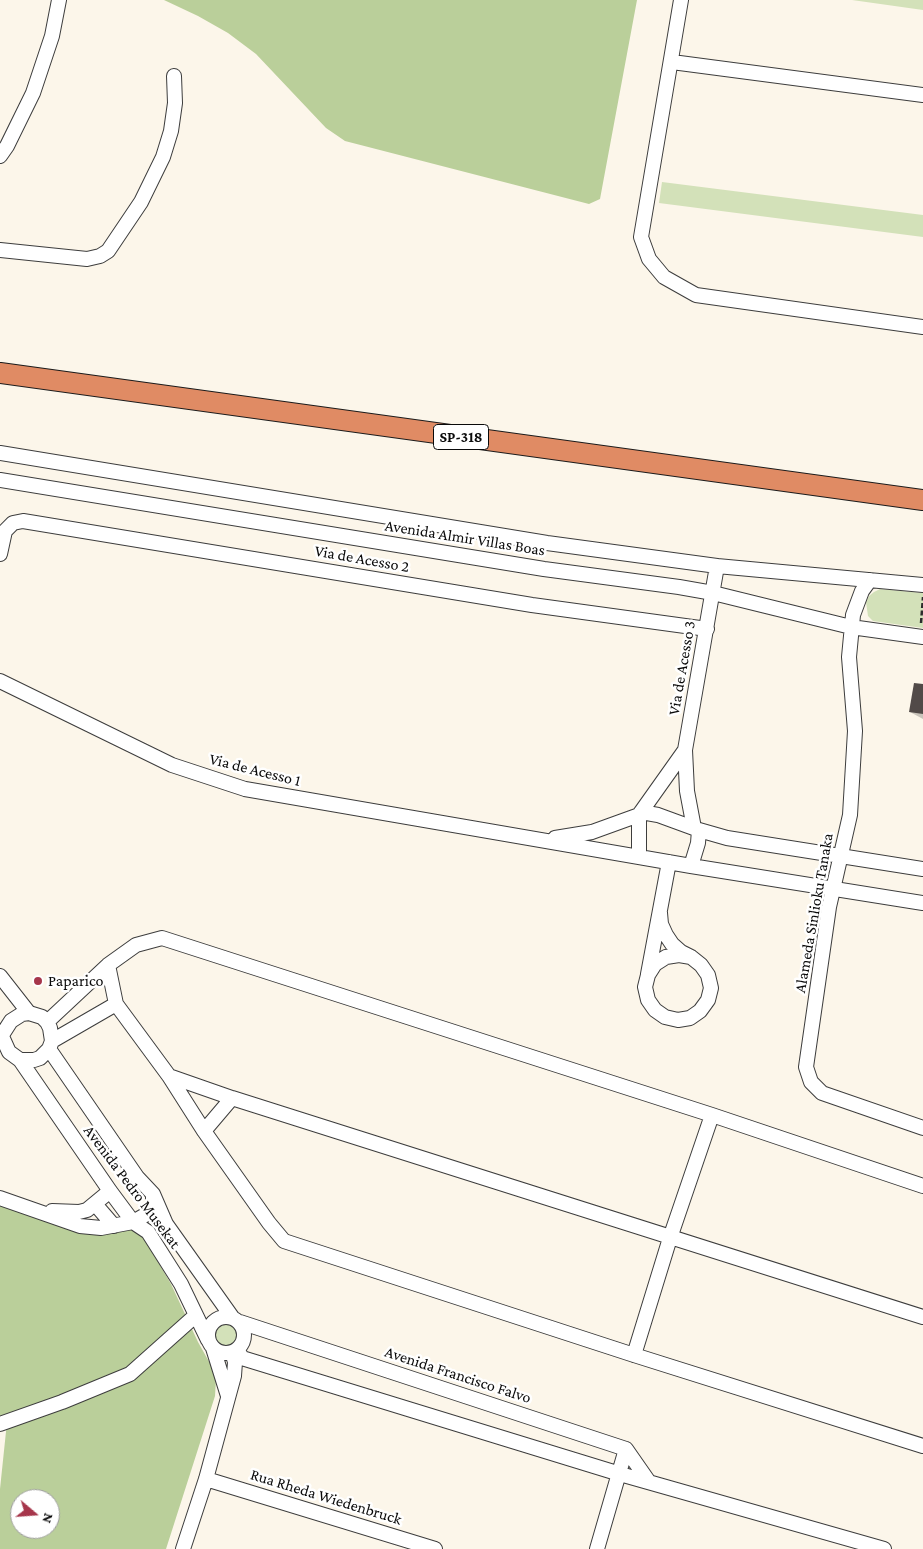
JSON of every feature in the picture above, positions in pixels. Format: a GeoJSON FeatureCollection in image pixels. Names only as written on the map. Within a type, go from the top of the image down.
{"type":"FeatureCollection","features":[{"type":"Feature","properties":{"kind":"highway","name":"SP-318"},"geometry":{"type":"LineString","coordinates":[[0,361],[923,486]]}},
{"type":"Feature","properties":{"kind":"highway","name":"SP-318"},"geometry":{"type":"LineString","coordinates":[[0,373],[923,500]]}},
{"type":"Feature","properties":{"kind":"street"},"geometry":{"type":"LineString","coordinates":[[0,156],[7,146],[33,93],[52,36],[59,0]]}},
{"type":"Feature","properties":{"kind":"street"},"geometry":{"type":"LineString","coordinates":[[681,0],[641,237],[649,259],[664,277],[696,295],[923,327]]}},
{"type":"Feature","properties":{"kind":"street"},"geometry":{"type":"LineString","coordinates":[[672,62],[923,95]]}},
{"type":"Feature","properties":{"kind":"street"},"geometry":{"type":"LineString","coordinates":[[0,250],[87,258],[100,256],[108,251],[141,202],[163,157],[172,122],[174,76]]}},
{"type":"Feature","properties":{"kind":"street","name":"Avenida Almir Villas Boas"},"geometry":{"type":"LineString","coordinates":[[0,453],[547,543],[717,566],[923,585]]}},
{"type":"Feature","properties":{"kind":"street","name":"Avenida Almir Villas Boas"},"geometry":{"type":"LineString","coordinates":[[0,480],[544,569],[679,587],[713,593],[851,627],[921,637]]}},
{"type":"Feature","properties":{"kind":"street","name":"Via de Acesso 2"},"geometry":{"type":"LineString","coordinates":[[0,554],[5,532],[18,521],[29,521],[532,605],[707,629]]}},
{"type":"Feature","properties":{"kind":"street","name":"Via de Acesso 3"},"geometry":{"type":"LineString","coordinates":[[685,750],[717,566]]}},
{"type":"Feature","properties":{"kind":"street","name":"Alameda Sinlioku Tanaka"},"geometry":{"type":"LineString","coordinates":[[870,580],[857,602],[851,627],[849,657],[855,731],[850,815],[833,889],[806,1060],[808,1075],[816,1088],[829,1097],[923,1128]]}},
{"type":"Feature","properties":{"kind":"street","name":"Via de Acesso 1"},"geometry":{"type":"LineString","coordinates":[[0,681],[172,765],[245,789],[519,836]]}},
{"type":"Feature","properties":{"kind":"street"},"geometry":{"type":"LineString","coordinates":[[640,857],[640,814],[685,750]]}},
{"type":"Feature","properties":{"kind":"street"},"geometry":{"type":"LineString","coordinates":[[685,750],[687,791],[698,843],[691,866]]}},
{"type":"Feature","properties":{"kind":"street"},"geometry":{"type":"LineString","coordinates":[[519,836],[568,837],[592,832],[640,814],[658,815],[727,838],[923,869]]}},
{"type":"Feature","properties":{"kind":"street"},"geometry":{"type":"LineString","coordinates":[[519,836],[923,903]]}},
{"type":"Feature","properties":{"kind":"street"},"geometry":{"type":"LineString","coordinates":[[660,913],[661,924],[672,944],[701,965],[708,975],[710,988],[708,1000],[700,1011],[690,1018],[678,1020],[665,1017],[655,1010],[648,1000],[646,987],[668,862]]}},
{"type":"Feature","properties":{"kind":"street"},"geometry":{"type":"LineString","coordinates":[[47,1022],[108,965],[136,945],[162,938],[712,1115],[923,1186]]}},
{"type":"Feature","properties":{"kind":"street"},"geometry":{"type":"LineString","coordinates":[[648,974],[655,964],[666,957],[679,955],[691,957]]}},
{"type":"Feature","properties":{"kind":"street"},"geometry":{"type":"LineString","coordinates":[[108,965],[116,1004],[169,1076],[204,1131],[284,1241],[634,1355],[923,1446]]}},
{"type":"Feature","properties":{"kind":"street"},"geometry":{"type":"LineString","coordinates":[[0,976],[29,1013]]}},
{"type":"Feature","properties":{"kind":"street"},"geometry":{"type":"LineString","coordinates":[[50,1045],[50,1028],[47,1022],[36,1014],[22,1014],[10,1021],[1,1033],[9,1052],[20,1060],[34,1060],[40,1058],[50,1045],[116,1004]]}},
{"type":"Feature","properties":{"kind":"street","name":"Avenida Pedro Musekat"},"geometry":{"type":"LineString","coordinates":[[50,1045],[137,1177],[153,1194],[166,1224],[236,1320]]}},
{"type":"Feature","properties":{"kind":"street","name":"Avenida Pedro Musekat"},"geometry":{"type":"LineString","coordinates":[[20,1060],[133,1222],[148,1232],[180,1284],[194,1316],[210,1344],[228,1397]]}},
{"type":"Feature","properties":{"kind":"street"},"geometry":{"type":"LineString","coordinates":[[169,1076],[232,1098],[670,1238],[923,1317]]}},
{"type":"Feature","properties":{"kind":"street"},"geometry":{"type":"LineString","coordinates":[[204,1131],[232,1098]]}},
{"type":"Feature","properties":{"kind":"street"},"geometry":{"type":"LineString","coordinates":[[634,1355],[670,1238],[712,1115]]}},
{"type":"Feature","properties":{"kind":"street"},"geometry":{"type":"LineString","coordinates":[[36,1211],[79,1212],[95,1204],[110,1191]]}},
{"type":"Feature","properties":{"kind":"street"},"geometry":{"type":"LineString","coordinates":[[0,1198],[80,1226],[101,1228],[133,1222],[147,1214],[153,1206],[153,1194]]}},
{"type":"Feature","properties":{"kind":"street"},"geometry":{"type":"LineString","coordinates":[[95,1204],[114,1226]]}},
{"type":"Feature","properties":{"kind":"street"},"geometry":{"type":"LineString","coordinates":[[0,1424],[62,1402],[130,1374],[194,1316]]}},
{"type":"Feature","properties":{"kind":"street"},"geometry":{"type":"LineString","coordinates":[[183,1549],[206,1479],[228,1397],[235,1369],[235,1351],[244,1339],[244,1333],[236,1320],[224,1316],[213,1320],[208,1330],[210,1344],[222,1353],[235,1351]]}},
{"type":"Feature","properties":{"kind":"street","name":"Avenida Francisco Falvo"},"geometry":{"type":"LineString","coordinates":[[236,1320],[626,1448]]}},
{"type":"Feature","properties":{"kind":"street"},"geometry":{"type":"LineString","coordinates":[[235,1351],[242,1358],[620,1474],[884,1549]]}},
{"type":"Feature","properties":{"kind":"street"},"geometry":{"type":"LineString","coordinates":[[598,1549],[626,1448]]}},
{"type":"Feature","properties":{"kind":"street"},"geometry":{"type":"LineString","coordinates":[[626,1448],[650,1482]]}},
{"type":"Feature","properties":{"kind":"street","name":"Rua Rheda Wiedenbruck"},"geometry":{"type":"LineString","coordinates":[[206,1479],[435,1549]]}},
{"type":"Feature","properties":{"kind":"path"},"geometry":{"type":"LineString","coordinates":[[921,637],[923,597]]}},
{"type":"Feature","properties":{"kind":"green space"},"geometry":{"type":"Polygon","coordinates":[[[164,0],[637,0],[600,199],[589,204],[345,141],[326,128],[256,54],[228,33],[164,0]]]}},
{"type":"Feature","properties":{"kind":"green space"},"geometry":{"type":"Polygon","coordinates":[[[852,0],[923,0],[923,10],[852,0]]]}},
{"type":"Feature","properties":{"kind":"green space"},"geometry":{"type":"Polygon","coordinates":[[[662,182],[923,215],[923,237],[659,203],[662,182]]]}},
{"type":"Feature","properties":{"kind":"green space"},"geometry":{"type":"Polygon","coordinates":[[[880,589],[923,593],[923,628],[873,621],[868,616],[866,602],[869,596],[880,589]]]}},
{"type":"Feature","properties":{"kind":"green space"},"geometry":{"type":"Polygon","coordinates":[[[0,1204],[72,1227],[131,1225],[141,1233],[171,1284],[212,1367],[216,1379],[215,1396],[166,1549],[0,1549],[0,1489],[7,1422],[0,1421],[0,1204]]]}},
{"type":"Feature","properties":{"kind":"green space"},"geometry":{"type":"Polygon","coordinates":[[[225,1321],[235,1324],[238,1334],[235,1344],[225,1347],[215,1344],[212,1334],[215,1324],[225,1321]]]}},
{"type":"Feature","properties":{"kind":"building"},"geometry":{"type":"Polygon","coordinates":[[[914,683],[923,684],[923,714],[909,712],[914,683]]]}},
{"type":"Feature","properties":{"kind":"place","name":"Paparico"},"geometry":{"type":"Point","coordinates":[38,981]}}]}
